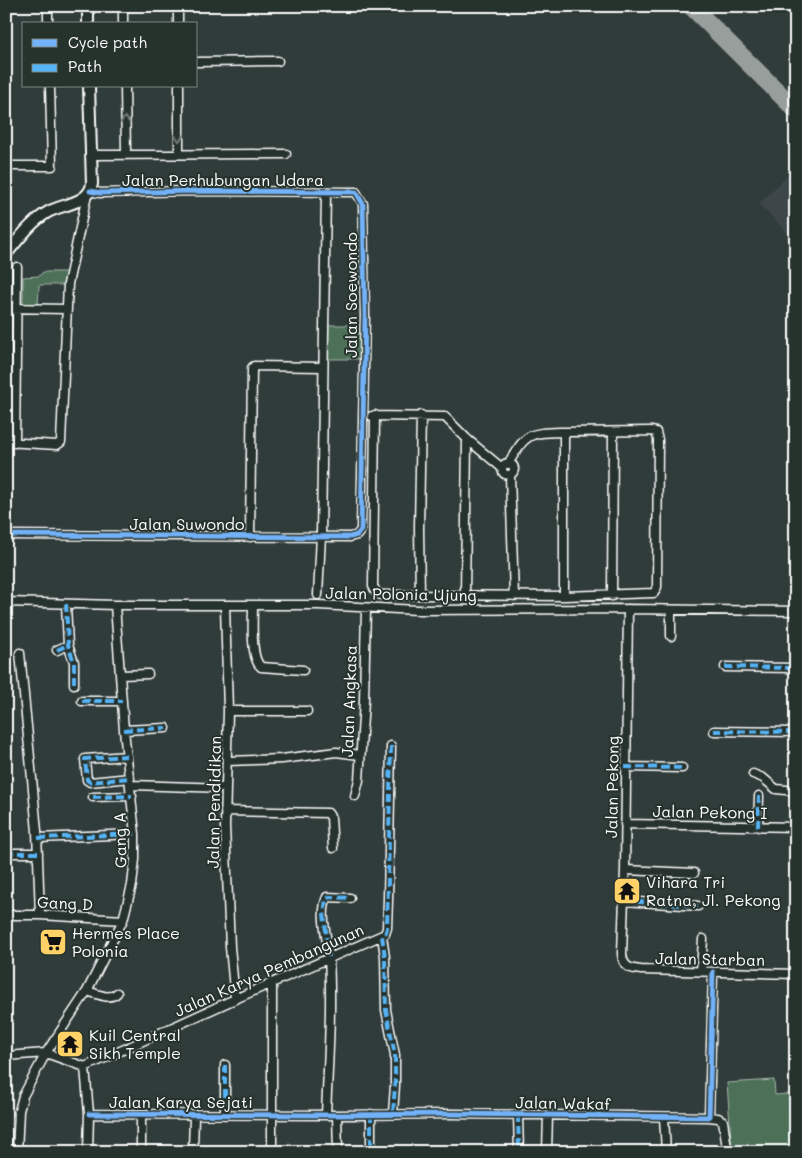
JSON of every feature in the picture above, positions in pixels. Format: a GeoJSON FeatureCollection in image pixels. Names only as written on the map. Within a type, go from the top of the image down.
{"type":"FeatureCollection","features":[{"type":"Feature","properties":{"kind":"main road"},"geometry":{"type":"LineString","coordinates":[[88,6],[88,22]]}},
{"type":"Feature","properties":{"kind":"main road"},"geometry":{"type":"LineString","coordinates":[[88,193],[92,184],[89,88]]}},
{"type":"Feature","properties":{"kind":"main road","name":"Jalan Perhubungan Udara"},"geometry":{"type":"LineString","coordinates":[[6,254],[26,230],[48,212],[88,193]]}},
{"type":"Feature","properties":{"kind":"street"},"geometry":{"type":"LineString","coordinates":[[48,6],[48,22]]}},
{"type":"Feature","properties":{"kind":"street"},"geometry":{"type":"LineString","coordinates":[[123,6],[123,22]]}},
{"type":"Feature","properties":{"kind":"street"},"geometry":{"type":"LineString","coordinates":[[178,6],[178,22]]}},
{"type":"Feature","properties":{"kind":"street"},"geometry":{"type":"LineString","coordinates":[[198,62],[278,61]]}},
{"type":"Feature","properties":{"kind":"street"},"geometry":{"type":"LineString","coordinates":[[6,166],[52,166],[50,88]]}},
{"type":"Feature","properties":{"kind":"street"},"geometry":{"type":"LineString","coordinates":[[125,88],[126,154]]}},
{"type":"Feature","properties":{"kind":"street"},"geometry":{"type":"LineString","coordinates":[[178,88],[179,154]]}},
{"type":"Feature","properties":{"kind":"street"},"geometry":{"type":"LineString","coordinates":[[90,156],[126,154],[286,154]]}},
{"type":"Feature","properties":{"kind":"street","name":"Jalan Perhubungan Udara"},"geometry":{"type":"LineString","coordinates":[[88,193],[195,191],[356,192]]}},
{"type":"Feature","properties":{"kind":"street"},"geometry":{"type":"LineString","coordinates":[[318,595],[321,536],[326,192]]}},
{"type":"Feature","properties":{"kind":"street","name":"Jalan Soewondo"},"geometry":{"type":"LineString","coordinates":[[356,192],[360,197],[363,207],[365,315],[362,526]]}},
{"type":"Feature","properties":{"kind":"street"},"geometry":{"type":"LineString","coordinates":[[6,442],[58,445],[61,442],[68,284],[88,193]]}},
{"type":"Feature","properties":{"kind":"street"},"geometry":{"type":"LineString","coordinates":[[15,443],[17,267]]}},
{"type":"Feature","properties":{"kind":"street"},"geometry":{"type":"LineString","coordinates":[[6,308],[66,309]]}},
{"type":"Feature","properties":{"kind":"street"},"geometry":{"type":"LineString","coordinates":[[250,537],[252,368],[254,366],[322,367]]}},
{"type":"Feature","properties":{"kind":"street"},"geometry":{"type":"LineString","coordinates":[[375,415],[373,586],[380,595],[514,596],[612,596],[650,595],[654,593],[657,589],[658,436],[654,431],[564,432],[530,435],[505,466],[505,475],[510,475],[514,596]]}},
{"type":"Feature","properties":{"kind":"street"},"geometry":{"type":"LineString","coordinates":[[363,416],[420,415],[446,417],[467,439],[505,466]]}},
{"type":"Feature","properties":{"kind":"street"},"geometry":{"type":"LineString","coordinates":[[420,415],[418,528],[420,595]]}},
{"type":"Feature","properties":{"kind":"street"},"geometry":{"type":"LineString","coordinates":[[564,432],[564,596]]}},
{"type":"Feature","properties":{"kind":"street"},"geometry":{"type":"LineString","coordinates":[[612,596],[613,432]]}},
{"type":"Feature","properties":{"kind":"street"},"geometry":{"type":"LineString","coordinates":[[465,595],[467,439]]}},
{"type":"Feature","properties":{"kind":"street","name":"Jalan Suwondo"},"geometry":{"type":"LineString","coordinates":[[6,535],[354,536],[359,533],[362,526]]}},
{"type":"Feature","properties":{"kind":"street","name":"Jalan Polonia Ujung"},"geometry":{"type":"LineString","coordinates":[[6,602],[115,605],[318,606],[418,610],[628,609],[796,611]]}},
{"type":"Feature","properties":{"kind":"street"},"geometry":{"type":"LineString","coordinates":[[66,604],[68,645],[74,658],[74,684]]}},
{"type":"Feature","properties":{"kind":"street","name":"Gang A"},"geometry":{"type":"LineString","coordinates":[[17,1152],[18,1119],[21,1101],[46,1053],[87,991],[123,920],[134,873],[135,834],[124,730],[115,605]]}},
{"type":"Feature","properties":{"kind":"street","name":"Jalan Pendidikan"},"geometry":{"type":"LineString","coordinates":[[225,606],[228,711],[225,811],[226,869],[235,999]]}},
{"type":"Feature","properties":{"kind":"street"},"geometry":{"type":"LineString","coordinates":[[253,606],[254,652],[257,663],[261,667],[303,670]]}},
{"type":"Feature","properties":{"kind":"street","name":"Jalan Angkasa"},"geometry":{"type":"LineString","coordinates":[[355,796],[359,780],[364,701],[366,608]]}},
{"type":"Feature","properties":{"kind":"street","name":"Jalan Pekong"},"geometry":{"type":"LineString","coordinates":[[625,965],[622,954],[625,870],[628,609]]}},
{"type":"Feature","properties":{"kind":"street"},"geometry":{"type":"LineString","coordinates":[[670,636],[671,610]]}},
{"type":"Feature","properties":{"kind":"street"},"geometry":{"type":"LineString","coordinates":[[57,650],[68,645]]}},
{"type":"Feature","properties":{"kind":"street"},"geometry":{"type":"LineString","coordinates":[[20,653],[38,838],[40,915]]}},
{"type":"Feature","properties":{"kind":"street"},"geometry":{"type":"LineString","coordinates":[[725,667],[796,668]]}},
{"type":"Feature","properties":{"kind":"street"},"geometry":{"type":"LineString","coordinates":[[121,675],[148,674]]}},
{"type":"Feature","properties":{"kind":"street"},"geometry":{"type":"LineString","coordinates":[[82,701],[122,701]]}},
{"type":"Feature","properties":{"kind":"street"},"geometry":{"type":"LineString","coordinates":[[228,711],[307,711]]}},
{"type":"Feature","properties":{"kind":"street"},"geometry":{"type":"LineString","coordinates":[[124,730],[166,728]]}},
{"type":"Feature","properties":{"kind":"street"},"geometry":{"type":"LineString","coordinates":[[714,731],[796,732]]}},
{"type":"Feature","properties":{"kind":"street"},"geometry":{"type":"LineString","coordinates":[[391,746],[387,928],[382,936],[385,957],[386,1010],[396,1055],[396,1085],[393,1114]]}},
{"type":"Feature","properties":{"kind":"street"},"geometry":{"type":"LineString","coordinates":[[228,761],[282,759],[336,752],[360,755]]}},
{"type":"Feature","properties":{"kind":"street"},"geometry":{"type":"LineString","coordinates":[[127,756],[85,758],[87,780],[90,782],[131,782],[226,788]]}},
{"type":"Feature","properties":{"kind":"street"},"geometry":{"type":"LineString","coordinates":[[626,767],[682,768]]}},
{"type":"Feature","properties":{"kind":"street"},"geometry":{"type":"LineString","coordinates":[[753,774],[764,778],[776,789],[796,791]]}},
{"type":"Feature","properties":{"kind":"street"},"geometry":{"type":"LineString","coordinates":[[93,798],[132,796]]}},
{"type":"Feature","properties":{"kind":"street"},"geometry":{"type":"LineString","coordinates":[[758,827],[759,796]]}},
{"type":"Feature","properties":{"kind":"street"},"geometry":{"type":"LineString","coordinates":[[225,811],[328,812],[331,816],[333,848]]}},
{"type":"Feature","properties":{"kind":"street","name":"Jalan Pekong I"},"geometry":{"type":"LineString","coordinates":[[625,824],[796,827]]}},
{"type":"Feature","properties":{"kind":"street"},"geometry":{"type":"LineString","coordinates":[[38,838],[135,834]]}},
{"type":"Feature","properties":{"kind":"street"},"geometry":{"type":"LineString","coordinates":[[6,852],[38,853]]}},
{"type":"Feature","properties":{"kind":"street"},"geometry":{"type":"LineString","coordinates":[[625,870],[694,873]]}},
{"type":"Feature","properties":{"kind":"street"},"geometry":{"type":"LineString","coordinates":[[326,1115],[329,957],[324,914],[326,898],[350,898]]}},
{"type":"Feature","properties":{"kind":"street"},"geometry":{"type":"LineString","coordinates":[[624,901],[698,906]]}},
{"type":"Feature","properties":{"kind":"street","name":"Gang D"},"geometry":{"type":"LineString","coordinates":[[6,915],[123,920]]}},
{"type":"Feature","properties":{"kind":"street","name":"Jalan Karya Pembangunan"},"geometry":{"type":"LineString","coordinates":[[85,1068],[329,957],[382,936]]}},
{"type":"Feature","properties":{"kind":"street"},"geometry":{"type":"LineString","coordinates":[[701,971],[703,939]]}},
{"type":"Feature","properties":{"kind":"street","name":"Jalan Starban"},"geometry":{"type":"LineString","coordinates":[[625,965],[630,969],[641,970],[796,974]]}},
{"type":"Feature","properties":{"kind":"street"},"geometry":{"type":"LineString","coordinates":[[713,972],[709,1117],[718,1118],[723,1122],[727,1148]]}},
{"type":"Feature","properties":{"kind":"street"},"geometry":{"type":"LineString","coordinates":[[272,983],[272,1152]]}},
{"type":"Feature","properties":{"kind":"street"},"geometry":{"type":"LineString","coordinates":[[87,991],[108,997],[114,996],[117,993]]}},
{"type":"Feature","properties":{"kind":"street"},"geometry":{"type":"LineString","coordinates":[[6,1056],[46,1053],[85,1068],[89,1114],[88,1152]]}},
{"type":"Feature","properties":{"kind":"street"},"geometry":{"type":"LineString","coordinates":[[225,1065],[225,1115]]}},
{"type":"Feature","properties":{"kind":"street","name":"Jalan Karya Sejati"},"geometry":{"type":"LineString","coordinates":[[89,1114],[272,1115]]}},
{"type":"Feature","properties":{"kind":"street"},"geometry":{"type":"LineString","coordinates":[[141,1114],[141,1152]]}},
{"type":"Feature","properties":{"kind":"street"},"geometry":{"type":"LineString","coordinates":[[371,1114],[371,1145]]}},
{"type":"Feature","properties":{"kind":"street","name":"Jalan Wakaf"},"geometry":{"type":"LineString","coordinates":[[272,1115],[393,1114],[709,1117]]}},
{"type":"Feature","properties":{"kind":"street"},"geometry":{"type":"LineString","coordinates":[[194,1115],[194,1152]]}},
{"type":"Feature","properties":{"kind":"street"},"geometry":{"type":"LineString","coordinates":[[337,1115],[338,1152]]}},
{"type":"Feature","properties":{"kind":"street"},"geometry":{"type":"LineString","coordinates":[[518,1115],[519,1152]]}},
{"type":"Feature","properties":{"kind":"street"},"geometry":{"type":"LineString","coordinates":[[548,1115],[548,1152]]}},
{"type":"Feature","properties":{"kind":"street"},"geometry":{"type":"LineString","coordinates":[[664,1117],[666,1152]]}},
{"type":"Feature","properties":{"kind":"shaded area"},"geometry":{"type":"Polygon","coordinates":[[[796,167],[796,241],[759,204],[796,167]]]}},
{"type":"Feature","properties":{"kind":"green space"},"geometry":{"type":"Polygon","coordinates":[[[43,272],[67,272],[66,285],[39,285],[38,308],[23,307],[23,277],[39,276],[43,272]]]}},
{"type":"Feature","properties":{"kind":"green space"},"geometry":{"type":"Polygon","coordinates":[[[326,325],[359,325],[360,359],[326,359],[326,325]]]}},
{"type":"Feature","properties":{"kind":"green space"},"geometry":{"type":"Polygon","coordinates":[[[774,1080],[775,1095],[789,1094],[793,1152],[732,1152],[727,1083],[774,1080]]]}},
{"type":"Feature","properties":{"kind":"taxiway"},"geometry":{"type":"LineString","coordinates":[[691,6],[796,110]]}},
{"type":"Feature","properties":{"kind":"marked path"},"geometry":{"type":"LineString","coordinates":[[66,604],[68,645],[74,662],[74,684]]}},
{"type":"Feature","properties":{"kind":"marked path"},"geometry":{"type":"LineString","coordinates":[[57,650],[68,645]]}},
{"type":"Feature","properties":{"kind":"marked path"},"geometry":{"type":"LineString","coordinates":[[725,667],[796,668]]}},
{"type":"Feature","properties":{"kind":"marked path"},"geometry":{"type":"LineString","coordinates":[[82,701],[122,701]]}},
{"type":"Feature","properties":{"kind":"marked path"},"geometry":{"type":"LineString","coordinates":[[124,730],[166,728]]}},
{"type":"Feature","properties":{"kind":"marked path"},"geometry":{"type":"LineString","coordinates":[[714,731],[796,732]]}},
{"type":"Feature","properties":{"kind":"marked path"},"geometry":{"type":"LineString","coordinates":[[391,746],[387,928],[382,936],[385,957],[386,1010],[395,1055],[393,1114]]}},
{"type":"Feature","properties":{"kind":"marked path"},"geometry":{"type":"LineString","coordinates":[[127,756],[85,759],[87,780],[90,782],[130,778]]}},
{"type":"Feature","properties":{"kind":"marked path"},"geometry":{"type":"LineString","coordinates":[[625,767],[682,768]]}},
{"type":"Feature","properties":{"kind":"marked path"},"geometry":{"type":"LineString","coordinates":[[93,797],[132,796]]}},
{"type":"Feature","properties":{"kind":"marked path"},"geometry":{"type":"LineString","coordinates":[[758,827],[759,796]]}},
{"type":"Feature","properties":{"kind":"marked path"},"geometry":{"type":"LineString","coordinates":[[38,838],[135,834]]}},
{"type":"Feature","properties":{"kind":"marked path"},"geometry":{"type":"LineString","coordinates":[[6,853],[38,853]]}},
{"type":"Feature","properties":{"kind":"marked path"},"geometry":{"type":"LineString","coordinates":[[329,957],[324,914],[326,899],[330,897],[350,898]]}},
{"type":"Feature","properties":{"kind":"marked path"},"geometry":{"type":"LineString","coordinates":[[624,901],[698,906]]}},
{"type":"Feature","properties":{"kind":"marked path"},"geometry":{"type":"LineString","coordinates":[[225,1065],[225,1115]]}},
{"type":"Feature","properties":{"kind":"marked path"},"geometry":{"type":"LineString","coordinates":[[371,1114],[371,1145]]}},
{"type":"Feature","properties":{"kind":"marked path"},"geometry":{"type":"LineString","coordinates":[[518,1115],[519,1152]]}},
{"type":"Feature","properties":{"kind":"cycle path"},"geometry":{"type":"LineString","coordinates":[[6,535],[350,537],[357,535],[361,530],[365,315],[363,204],[356,192],[195,191],[100,193],[90,191]]}},
{"type":"Feature","properties":{"kind":"cycle path"},"geometry":{"type":"LineString","coordinates":[[89,1114],[452,1114],[709,1117],[713,972]]}},
{"type":"Feature","properties":{"kind":"place","name":"Vihara Tri Ratna, Jl. Pekong"},"geometry":{"type":"Point","coordinates":[627,891]}},
{"type":"Feature","properties":{"kind":"place","name":"Hermes Place Polonia"},"geometry":{"type":"Point","coordinates":[53,942]}},
{"type":"Feature","properties":{"kind":"place","name":"Kuil Central Sikh Temple"},"geometry":{"type":"Point","coordinates":[70,1044]}}]}
